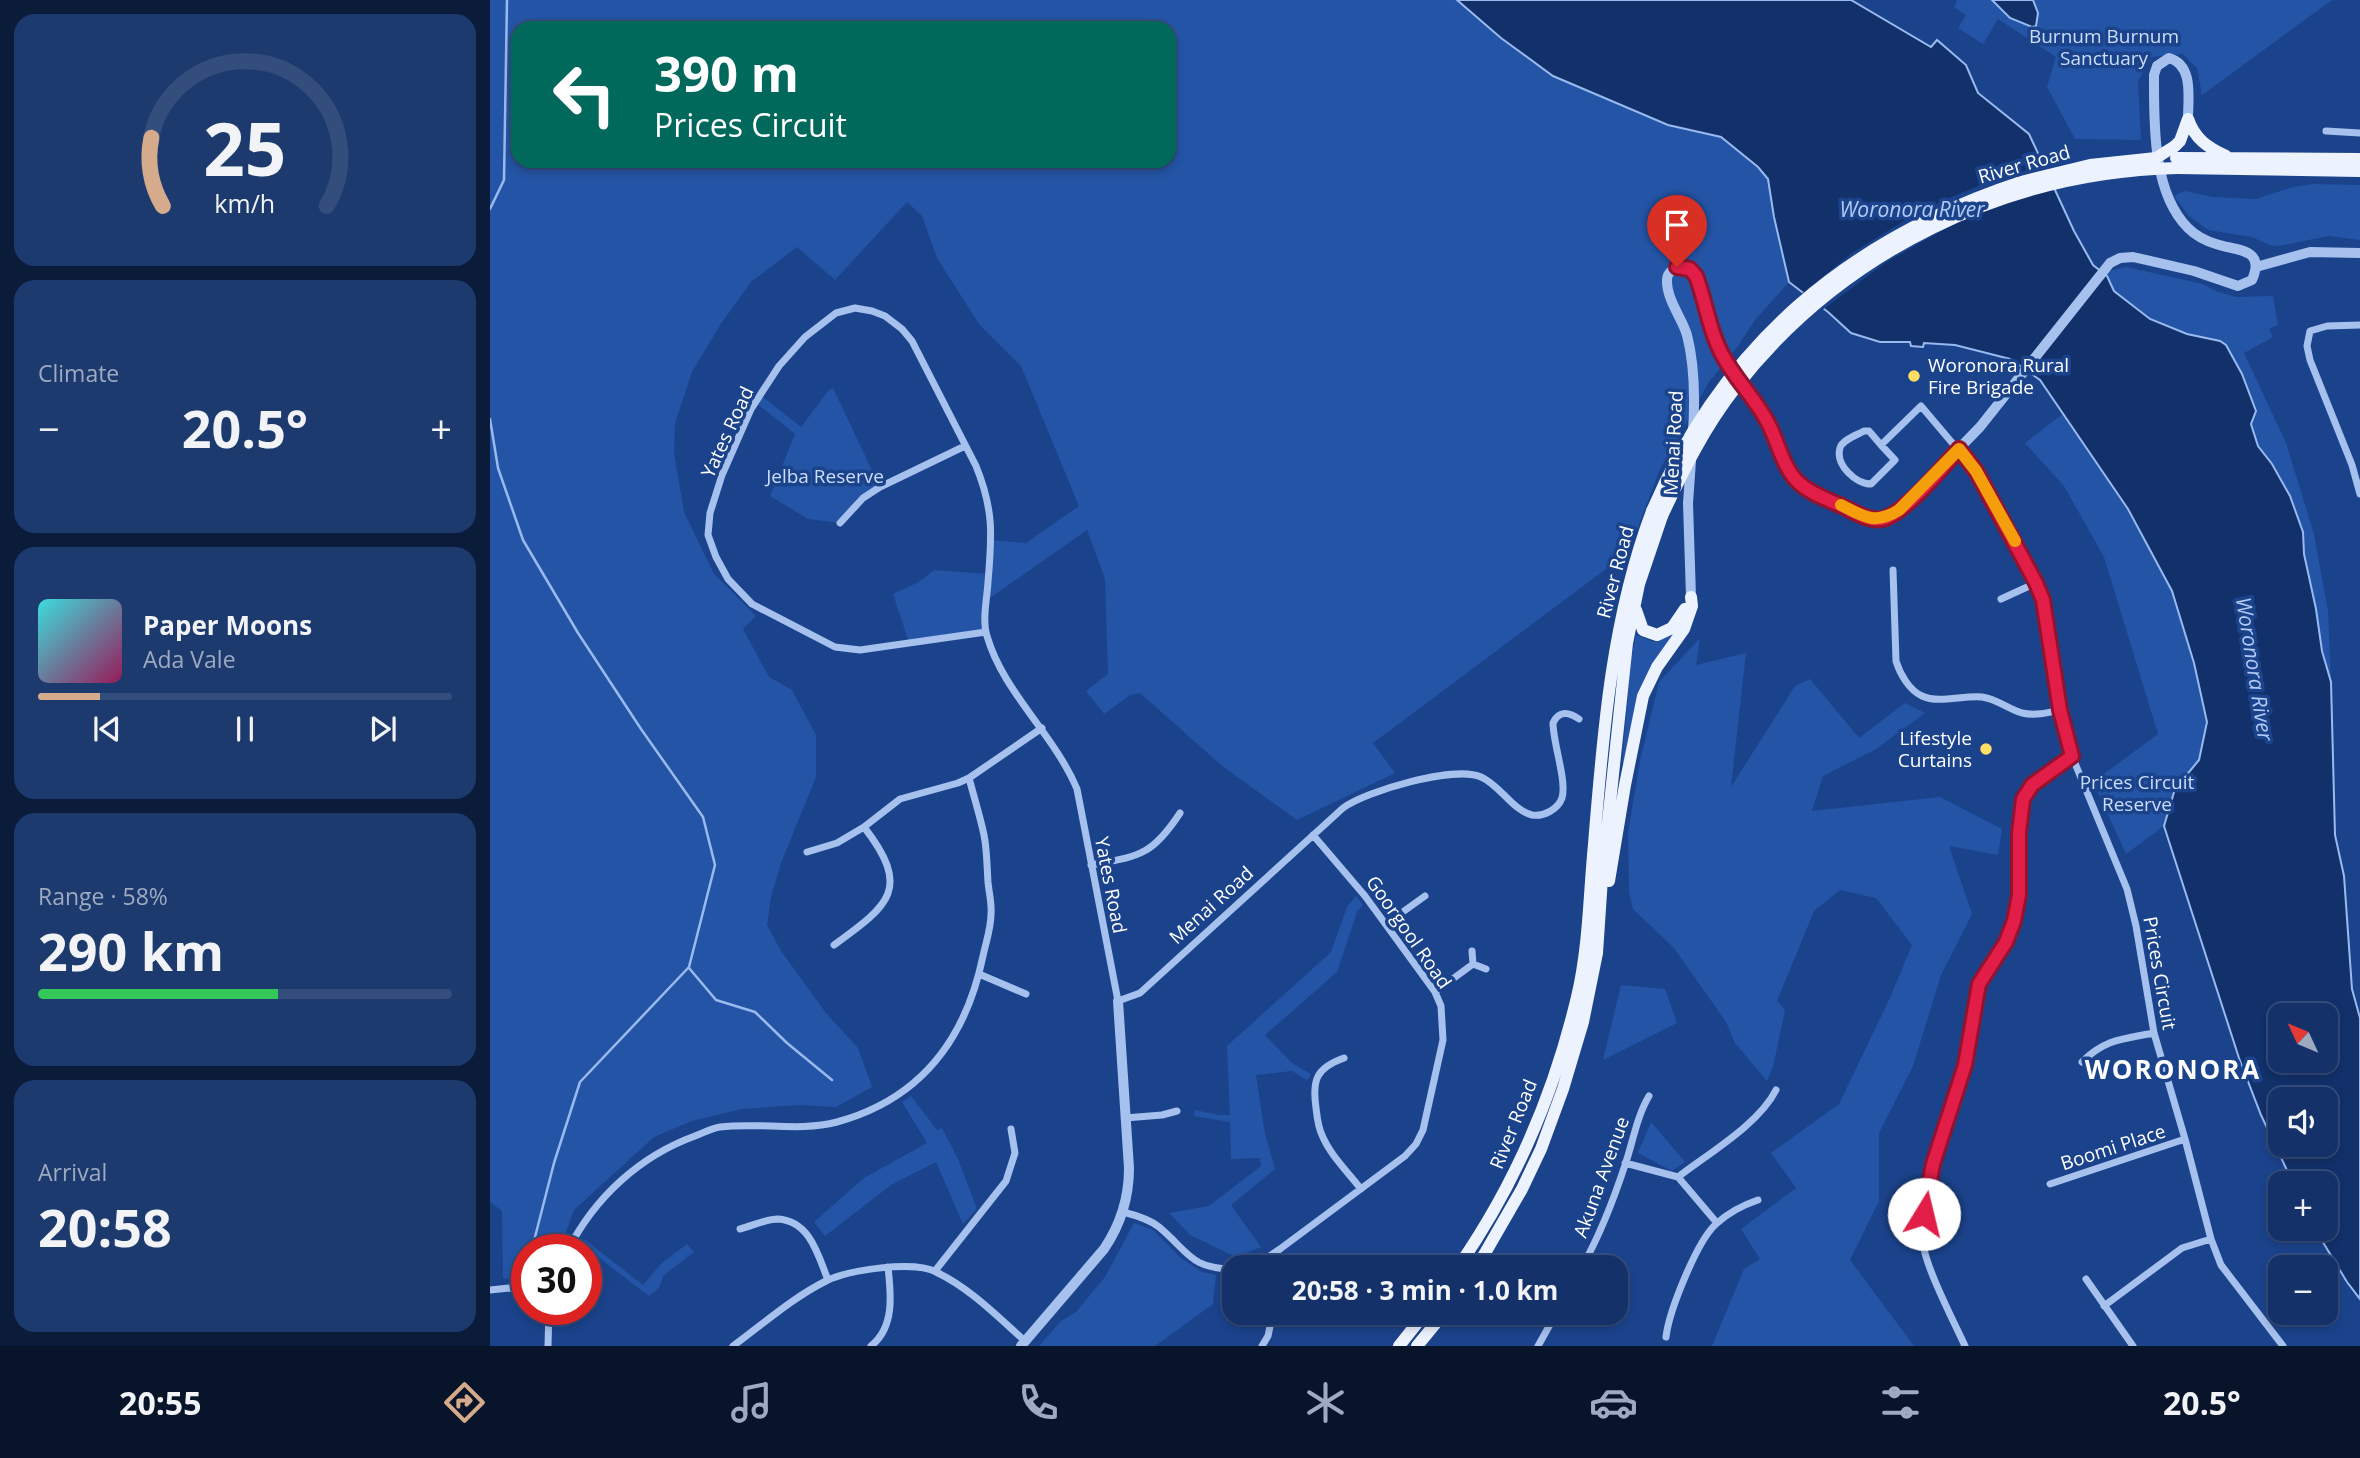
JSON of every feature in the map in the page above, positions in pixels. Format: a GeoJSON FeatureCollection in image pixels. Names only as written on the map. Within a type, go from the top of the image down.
{"type":"FeatureCollection","features":[{"type":"Feature","properties":{"kind":"main road"},"geometry":{"type":"LineString","coordinates":[[2176,157],[2188,119]]}},
{"type":"Feature","properties":{"kind":"main road"},"geometry":{"type":"LineString","coordinates":[[2188,119],[2200,141],[2231,158]]}},
{"type":"Feature","properties":{"kind":"main road","name":"River Road"},"geometry":{"type":"LineString","coordinates":[[1484,1255],[1522,1189],[1541,1149],[1583,1023],[1597,953],[1618,721],[1634,603],[1657,513],[1696,446],[1735,388],[1796,321],[1835,288],[1874,261],[1933,227],[2012,195],[2176,157],[2360,172]]}},
{"type":"Feature","properties":{"kind":"main road","name":"River Road"},"geometry":{"type":"LineString","coordinates":[[1466,1255],[1495,1210],[1525,1153],[1548,1095],[1577,996],[1585,951],[1610,681],[1629,579],[1682,447],[1727,381],[1773,329],[1840,271],[1903,231],[1985,194],[2081,167],[2156,158],[2360,159]]}},
{"type":"Feature","properties":{"kind":"main road"},"geometry":{"type":"LineString","coordinates":[[1634,603],[1641,627],[1649,634],[1657,635],[1672,628],[1682,616],[1691,597]]}},
{"type":"Feature","properties":{"kind":"main road"},"geometry":{"type":"LineString","coordinates":[[1601,911],[1643,695],[1657,667],[1684,629],[1690,614],[1691,597]]}},
{"type":"Feature","properties":{"kind":"main road"},"geometry":{"type":"LineString","coordinates":[[1396,1346],[1415,1325]]}},
{"type":"Feature","properties":{"kind":"main road"},"geometry":{"type":"LineString","coordinates":[[1417,1346],[1434,1325]]}},
{"type":"Feature","properties":{"kind":"main road"},"geometry":{"type":"LineString","coordinates":[[1425,1346],[1437,1325]]}},
{"type":"Feature","properties":{"kind":"street"},"geometry":{"type":"LineString","coordinates":[[2188,119],[2187,78],[2184,68],[2178,61],[2169,58],[2157,66],[2154,75],[2155,134],[2167,197],[2174,210],[2196,235],[2216,244],[2278,262]]}},
{"type":"Feature","properties":{"kind":"street"},"geometry":{"type":"LineString","coordinates":[[2326,131],[2360,133]]}},
{"type":"Feature","properties":{"kind":"street"},"geometry":{"type":"LineString","coordinates":[[2256,267],[2310,252],[2360,253]]}},
{"type":"Feature","properties":{"kind":"street"},"geometry":{"type":"LineString","coordinates":[[2250,253],[2256,267],[2252,279]]}},
{"type":"Feature","properties":{"kind":"street","name":"Menai Road"},"geometry":{"type":"LineString","coordinates":[[1691,597],[1688,503],[1695,413],[1694,383],[1686,334],[1668,288],[1667,278],[1674,268],[1686,267],[1696,276],[1713,337],[1724,358],[1764,415],[1792,476],[1807,490],[1862,516],[1882,519],[1899,510],[1980,427],[2110,263],[2125,257],[2194,271],[2238,286],[2252,279]]}},
{"type":"Feature","properties":{"kind":"street"},"geometry":{"type":"LineString","coordinates":[[2252,279],[2278,262]]}},
{"type":"Feature","properties":{"kind":"street","name":"Yates Road"},"geometry":{"type":"LineString","coordinates":[[986,632],[860,650],[835,647],[752,604],[728,579],[716,557],[708,535],[710,513],[722,475],[757,398],[779,366],[805,337],[836,313],[855,308],[872,311],[885,316],[902,329],[912,341],[985,488],[992,529],[986,632],[999,666],[1068,766],[1077,789],[1118,1001]]}},
{"type":"Feature","properties":{"kind":"street"},"geometry":{"type":"LineString","coordinates":[[2360,325],[2327,326],[2310,331],[2307,346],[2310,360],[2352,465],[2360,494]]}},
{"type":"Feature","properties":{"kind":"street","name":"Prices Circuit"},"geometry":{"type":"LineString","coordinates":[[1881,445],[1921,406],[1976,471],[2036,583],[2043,600],[2060,710],[2072,756],[2127,889],[2154,1033],[2211,1239],[2221,1265],[2283,1346]]}},
{"type":"Feature","properties":{"kind":"street"},"geometry":{"type":"LineString","coordinates":[[1864,430],[1881,445],[1895,460],[1871,484],[1864,484],[1851,477],[1840,460],[1840,448],[1844,443],[1864,430]]}},
{"type":"Feature","properties":{"kind":"street"},"geometry":{"type":"LineString","coordinates":[[840,523],[863,498],[880,487],[965,446]]}},
{"type":"Feature","properties":{"kind":"street"},"geometry":{"type":"LineString","coordinates":[[1893,570],[1896,661],[1899,671],[1913,689],[1931,698],[1982,698],[2004,703],[2029,714],[2040,715],[2060,710]]}},
{"type":"Feature","properties":{"kind":"street"},"geometry":{"type":"LineString","coordinates":[[2001,599],[2036,583]]}},
{"type":"Feature","properties":{"kind":"street","name":"Menai Road"},"geometry":{"type":"LineString","coordinates":[[1118,1001],[1140,993],[1313,835],[1349,804],[1368,794],[1394,786],[1468,774],[1481,776],[1531,815],[1544,815],[1554,809],[1562,799],[1563,788],[1553,723],[1564,713],[1579,719]]}},
{"type":"Feature","properties":{"kind":"street"},"geometry":{"type":"LineString","coordinates":[[807,852],[837,843],[864,827],[900,799],[969,778],[1042,728]]}},
{"type":"Feature","properties":{"kind":"street"},"geometry":{"type":"LineString","coordinates":[[1965,1346],[1923,1245],[1927,1189],[1937,1149],[1963,1075],[1979,984],[2006,942],[2014,921],[2019,895],[2019,833],[2023,799],[2032,785],[2072,756]]}},
{"type":"Feature","properties":{"kind":"street"},"geometry":{"type":"LineString","coordinates":[[577,1234],[590,1212],[631,1171],[669,1145],[718,1127],[796,1127],[836,1122],[868,1110],[900,1093],[945,1050],[959,1028],[979,974],[991,915],[984,835],[969,778]]}},
{"type":"Feature","properties":{"kind":"street"},"geometry":{"type":"LineString","coordinates":[[1091,865],[1145,852],[1169,830],[1180,813]]}},
{"type":"Feature","properties":{"kind":"street"},"geometry":{"type":"LineString","coordinates":[[834,945],[867,921],[884,902],[892,878],[883,851],[864,827]]}},
{"type":"Feature","properties":{"kind":"street","name":"Goorgool Road"},"geometry":{"type":"LineString","coordinates":[[1269,1255],[1405,1156],[1416,1144],[1423,1130],[1443,1040],[1441,1006],[1435,992],[1350,877],[1313,835]]}},
{"type":"Feature","properties":{"kind":"street"},"geometry":{"type":"LineString","coordinates":[[1387,925],[1425,896]]}},
{"type":"Feature","properties":{"kind":"street"},"geometry":{"type":"LineString","coordinates":[[1472,951],[1473,964]]}},
{"type":"Feature","properties":{"kind":"street"},"geometry":{"type":"LineString","coordinates":[[1435,992],[1473,964]]}},
{"type":"Feature","properties":{"kind":"street"},"geometry":{"type":"LineString","coordinates":[[1473,964],[1486,969]]}},
{"type":"Feature","properties":{"kind":"street"},"geometry":{"type":"LineString","coordinates":[[979,974],[1026,994]]}},
{"type":"Feature","properties":{"kind":"street"},"geometry":{"type":"LineString","coordinates":[[733,1346],[794,1301],[828,1280],[888,1267],[913,1266],[935,1271],[971,1293],[1023,1344],[1104,1249],[1114,1235],[1123,1212],[1129,1183],[1118,1001]]}},
{"type":"Feature","properties":{"kind":"street"},"geometry":{"type":"LineString","coordinates":[[2082,1062],[2108,1042],[2154,1033]]}},
{"type":"Feature","properties":{"kind":"street"},"geometry":{"type":"LineString","coordinates":[[1344,1058],[1330,1063],[1321,1071],[1313,1090],[1321,1135],[1360,1189]]}},
{"type":"Feature","properties":{"kind":"street"},"geometry":{"type":"LineString","coordinates":[[1678,1177],[1754,1120],[1769,1104],[1776,1090]]}},
{"type":"Feature","properties":{"kind":"street","name":"Akuna Avenue"},"geometry":{"type":"LineString","coordinates":[[1588,1255],[1605,1220],[1649,1096]]}},
{"type":"Feature","properties":{"kind":"street"},"geometry":{"type":"LineString","coordinates":[[1125,1118],[1177,1111]]}},
{"type":"Feature","properties":{"kind":"street"},"geometry":{"type":"LineString","coordinates":[[935,1271],[1006,1181],[1015,1153],[1011,1129]]}},
{"type":"Feature","properties":{"kind":"street","name":"Boomi Place"},"geometry":{"type":"LineString","coordinates":[[2050,1184],[2185,1139]]}},
{"type":"Feature","properties":{"kind":"street"},"geometry":{"type":"LineString","coordinates":[[1625,1163],[1678,1177],[1717,1223]]}},
{"type":"Feature","properties":{"kind":"street"},"geometry":{"type":"LineString","coordinates":[[1666,1337],[1670,1317],[1698,1250],[1717,1223],[1744,1205],[1758,1200]]}},
{"type":"Feature","properties":{"kind":"street"},"geometry":{"type":"LineString","coordinates":[[1123,1212],[1157,1225],[1185,1254],[1199,1264],[1222,1268]]}},
{"type":"Feature","properties":{"kind":"street"},"geometry":{"type":"LineString","coordinates":[[740,1229],[776,1219],[792,1222],[805,1230],[828,1280]]}},
{"type":"Feature","properties":{"kind":"street"},"geometry":{"type":"LineString","coordinates":[[2104,1306],[2177,1251],[2211,1239]]}},
{"type":"Feature","properties":{"kind":"street"},"geometry":{"type":"LineString","coordinates":[[872,1346],[879,1340],[889,1318],[891,1295],[888,1267]]}},
{"type":"Feature","properties":{"kind":"street"},"geometry":{"type":"LineString","coordinates":[[2086,1279],[2133,1346]]}},
{"type":"Feature","properties":{"kind":"street"},"geometry":{"type":"LineString","coordinates":[[490,1290],[511,1288]]}},
{"type":"Feature","properties":{"kind":"street"},"geometry":{"type":"LineString","coordinates":[[548,1346],[549,1325]]}},
{"type":"Feature","properties":{"kind":"street"},"geometry":{"type":"LineString","coordinates":[[1262,1346],[1270,1325]]}},
{"type":"Feature","properties":{"kind":"street"},"geometry":{"type":"LineString","coordinates":[[1538,1346],[1549,1325]]}},
{"type":"Feature","properties":{"kind":"green space"},"geometry":{"type":"Polygon","coordinates":[[[490,0],[1457,0],[1501,38],[1668,125],[1721,137],[1758,167],[1768,179],[1789,282],[1755,320],[1709,382],[1660,469],[1638,527],[1614,563],[1373,743],[1395,773],[1297,820],[1221,765],[1140,693],[1130,695],[1104,714],[1086,691],[1108,674],[1105,579],[1087,530],[987,600],[986,632],[909,642],[893,594],[919,582],[934,570],[988,574],[991,540],[1026,543],[1079,506],[1021,366],[979,324],[937,258],[922,216],[907,202],[835,280],[797,247],[751,282],[720,325],[692,372],[675,423],[674,453],[684,512],[714,574],[756,616],[743,629],[769,677],[792,690],[816,735],[816,777],[781,863],[771,897],[767,925],[781,951],[826,1013],[858,1048],[872,1087],[836,1107],[800,1105],[742,1109],[692,1121],[654,1137],[574,1210],[565,1234],[511,1234],[511,1280],[503,1278],[502,1211],[490,1202],[490,0]]]}},
{"type":"Feature","properties":{"kind":"green space","name":"Burnum Burnum Sanctuary"},"geometry":{"type":"Polygon","coordinates":[[[1957,0],[2332,0],[2202,95],[2197,68],[2183,54],[2152,57],[2138,81],[2141,140],[2075,139],[2047,87],[2056,57],[1998,19],[1983,44],[1958,28],[1966,15],[1954,7],[1957,0]]]}},
{"type":"Feature","properties":{"kind":"green space"},"geometry":{"type":"Polygon","coordinates":[[[2313,184],[2360,185],[2360,240],[2329,236],[2279,246],[2270,245],[2252,237],[2208,230],[2188,215],[2174,196],[2184,191],[2213,197],[2256,199],[2293,187],[2313,184]]]}},
{"type":"Feature","properties":{"kind":"green space"},"geometry":{"type":"Polygon","coordinates":[[[2126,267],[2203,284],[2236,297],[2273,296],[2278,325],[2269,329],[2273,337],[2244,353],[2286,443],[2314,534],[2328,611],[2331,682],[2322,651],[2304,554],[2303,532],[2290,496],[2259,446],[2251,424],[2242,374],[2226,345],[2220,341],[2187,334],[2150,319],[2114,291],[2107,276],[2109,271],[2126,267]]]}},
{"type":"Feature","properties":{"kind":"green space","name":"Jelba Reserve"},"geometry":{"type":"Polygon","coordinates":[[[833,388],[880,487],[863,498],[840,523],[808,519],[770,496],[795,434],[755,402],[759,394],[801,427],[833,388]]]}},
{"type":"Feature","properties":{"kind":"green space","name":"Prices Circuit Reserve"},"geometry":{"type":"Polygon","coordinates":[[[2064,413],[2128,509],[2172,591],[2194,663],[2207,722],[2199,760],[2175,789],[2164,826],[2126,854],[2093,782],[2158,734],[2104,557],[2064,486],[2025,443],[2064,413]]]}},
{"type":"Feature","properties":{"kind":"green space"},"geometry":{"type":"Polygon","coordinates":[[[1636,635],[1654,642],[1672,635],[1650,670],[1625,763],[1622,762],[1631,659],[1636,635]]]}},
{"type":"Feature","properties":{"kind":"green space"},"geometry":{"type":"Polygon","coordinates":[[[1700,638],[1696,665],[1746,653],[1731,787],[1795,686],[1810,679],[1859,738],[1905,703],[1925,713],[1876,749],[1823,776],[1812,811],[1940,797],[2002,829],[1998,855],[1949,846],[1972,914],[1941,975],[1913,1066],[1879,1133],[1879,1201],[1850,1260],[1914,1346],[1712,1346],[1744,1269],[1760,1259],[1741,1229],[1796,1188],[1771,1153],[1839,1104],[1912,945],[1876,898],[1840,890],[1814,911],[1777,1001],[1785,1010],[1773,1067],[1767,1081],[1735,1043],[1726,1022],[1674,948],[1633,909],[1629,892],[1628,833],[1640,761],[1659,682],[1700,638]]]}},
{"type":"Feature","properties":{"kind":"green space"},"geometry":{"type":"Polygon","coordinates":[[[1356,896],[1363,905],[1357,912],[1337,972],[1265,1035],[1292,1063],[1311,1074],[1307,1080],[1292,1071],[1256,1075],[1265,1134],[1275,1169],[1231,1205],[1261,1247],[1241,1255],[1232,1255],[1190,1235],[1169,1213],[1209,1206],[1261,1166],[1260,1158],[1231,1159],[1230,1122],[1194,1116],[1195,1110],[1230,1115],[1227,1046],[1331,952],[1347,907],[1356,896]]]}},
{"type":"Feature","properties":{"kind":"green space"},"geometry":{"type":"Polygon","coordinates":[[[1621,985],[1665,989],[1677,1023],[1603,1060],[1621,985]]]}},
{"type":"Feature","properties":{"kind":"green space"},"geometry":{"type":"Polygon","coordinates":[[[911,1096],[937,1130],[942,1128],[958,1159],[977,1209],[963,1224],[936,1162],[891,1185],[825,1236],[814,1222],[864,1178],[927,1143],[902,1102],[911,1096]]]}},
{"type":"Feature","properties":{"kind":"green space"},"geometry":{"type":"Polygon","coordinates":[[[1651,1122],[1685,1162],[1672,1171],[1638,1153],[1651,1122]]]}},
{"type":"Feature","properties":{"kind":"green space"},"geometry":{"type":"Polygon","coordinates":[[[1134,1223],[1153,1230],[1181,1258],[1202,1272],[1216,1275],[1213,1304],[1155,1346],[1039,1346],[1061,1321],[1076,1312],[1105,1277],[1134,1223]]]}},
{"type":"Feature","properties":{"kind":"green space"},"geometry":{"type":"Polygon","coordinates":[[[687,1244],[694,1252],[664,1275],[659,1288],[649,1296],[602,1260],[602,1253],[643,1285],[662,1263],[687,1244]]]}},
{"type":"Feature","properties":{"kind":"water","name":"Woronora River"},"geometry":{"type":"Polygon","coordinates":[[[1457,0],[1851,0],[1931,47],[1937,40],[1966,65],[1978,93],[2029,134],[2074,231],[2093,265],[2107,276],[2114,291],[2150,319],[2187,334],[2220,341],[2226,345],[2242,374],[2256,411],[2251,424],[2258,446],[2290,496],[2303,532],[2304,554],[2322,651],[2331,682],[2335,835],[2344,876],[2352,989],[2360,1018],[2360,1299],[2338,1267],[2338,1255],[2331,1255],[2322,1241],[2338,1241],[2338,1171],[2287,1171],[2281,1157],[2338,1157],[2338,1087],[2268,1087],[2268,1130],[2239,1058],[2164,826],[2175,789],[2199,760],[2207,722],[2194,663],[2172,591],[2128,509],[2040,380],[2010,359],[1955,345],[1924,343],[1923,347],[1911,346],[1910,342],[1880,342],[1851,333],[1789,282],[1768,179],[1758,167],[1721,137],[1668,125],[1553,76],[1501,38],[1457,0]]]}},
{"type":"Feature","properties":{"kind":"water"},"geometry":{"type":"Polygon","coordinates":[[[1992,0],[2033,0],[2038,13],[2036,26],[2032,27],[2010,18],[1992,0]]]}},
{"type":"Feature","properties":{"kind":"pier"},"geometry":{"type":"Polygon","coordinates":[[[2047,165],[2058,188],[2002,204],[1957,222],[1885,263],[1821,311],[1800,295],[1852,253],[1912,216],[2001,177],[2047,165]]]}},
{"type":"Feature","properties":{"kind":"waterway"},"geometry":{"type":"LineString","coordinates":[[490,209],[504,180],[507,0]]}},
{"type":"Feature","properties":{"kind":"waterway"},"geometry":{"type":"LineString","coordinates":[[490,419],[498,468],[523,540],[578,633],[703,817],[715,865],[689,967],[580,1082],[554,1163],[536,1234]]}},
{"type":"Feature","properties":{"kind":"waterway"},"geometry":{"type":"LineString","coordinates":[[689,968],[716,1000],[755,1012],[832,1080]]}},
{"type":"Feature","properties":{"kind":"slow traffic"},"geometry":{"type":"LineString","coordinates":[[1841,505],[1873,519],[1888,517],[1917,493],[1959,449],[1976,471],[2015,541]]}},
{"type":"Feature","properties":{"kind":"place","name":"Woronora Rural Fire Brigade"},"geometry":{"type":"Point","coordinates":[1914,376]}},
{"type":"Feature","properties":{"kind":"place","name":"Lifestyle Curtains"},"geometry":{"type":"Point","coordinates":[1986,749]}},
{"type":"Feature","properties":{"kind":"district","name":"WORONORA"},"geometry":{"type":"Point","coordinates":[2173,1070]}},
{"type":"Feature","properties":{"kind":"route"},"geometry":{"type":"LineString","coordinates":[[1677,267],[1690,269],[1696,276],[1713,337],[1743,388],[1759,407],[1787,467],[1799,483],[1807,490],[1862,516],[1882,519],[1899,510],[1959,449],[1976,471],[2003,518],[2043,600],[2060,710],[2072,756],[2032,785],[2023,799],[2019,833],[2018,906],[2006,942],[1977,990],[1965,1065],[1937,1149],[1924,1214]]}}]}
